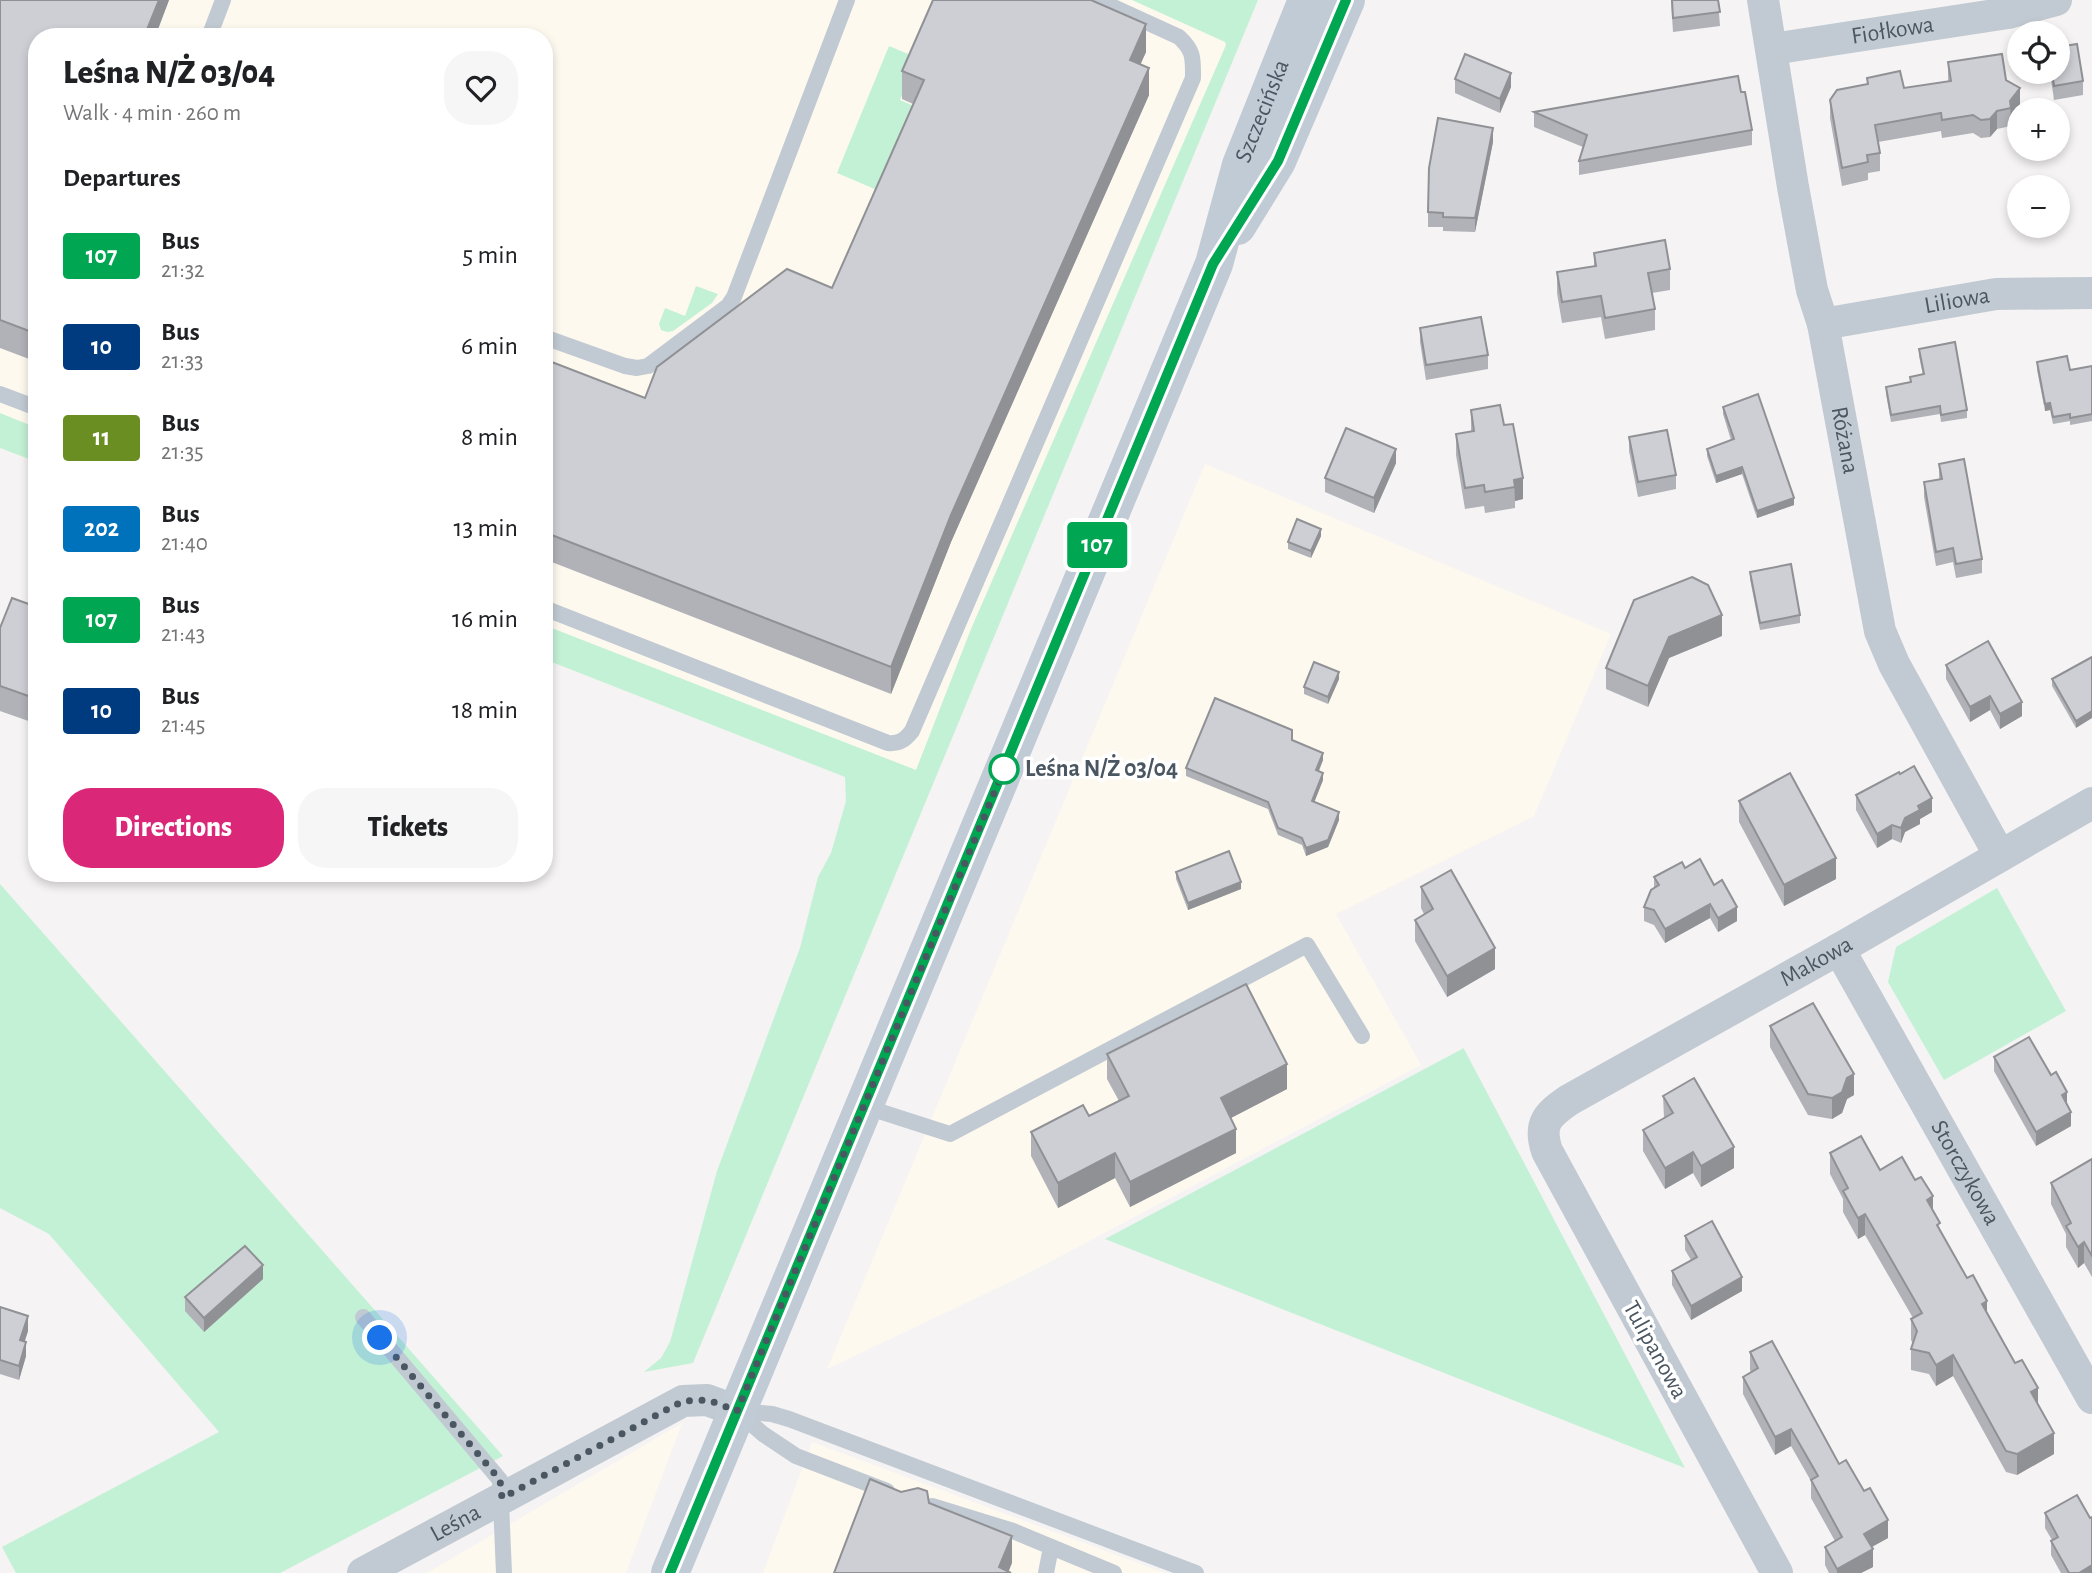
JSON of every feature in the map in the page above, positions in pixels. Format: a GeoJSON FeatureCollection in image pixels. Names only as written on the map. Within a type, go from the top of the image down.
{"type":"FeatureCollection","features":[{"type":"Feature","properties":{"kind":"main road","name":"Szczecińska"},"geometry":{"type":"LineString","coordinates":[[670,1573],[1213,264],[1241,165],[1307,0]]}},
{"type":"Feature","properties":{"kind":"main road","name":"Szczecińska"},"geometry":{"type":"LineString","coordinates":[[1213,264],[1278,161],[1346,0]]}},
{"type":"Feature","properties":{"kind":"street","name":"Różana"},"geometry":{"type":"LineString","coordinates":[[1763,0],[1807,264],[1823,324],[1880,631],[1894,664],[2000,856]]}},
{"type":"Feature","properties":{"kind":"street","name":"Fiołkowa"},"geometry":{"type":"LineString","coordinates":[[1772,49],[2008,13],[2056,0]]}},
{"type":"Feature","properties":{"kind":"street","name":"Liliowa"},"geometry":{"type":"LineString","coordinates":[[1823,324],[1996,294],[2092,293]]}},
{"type":"Feature","properties":{"kind":"street","name":"Makowa"},"geometry":{"type":"LineString","coordinates":[[1544,1124],[1553,1111],[1569,1100],[2092,803]]}},
{"type":"Feature","properties":{"kind":"street","name":"Storczykowa"},"geometry":{"type":"LineString","coordinates":[[1839,949],[2092,1398]]}},
{"type":"Feature","properties":{"kind":"street","name":"Tulipanowa"},"geometry":{"type":"LineString","coordinates":[[1544,1124],[1542,1138],[1547,1152],[1777,1573]]}},
{"type":"Feature","properties":{"kind":"street","name":"Leśna"},"geometry":{"type":"LineString","coordinates":[[363,1573],[683,1401],[708,1400],[737,1411]]}},
{"type":"Feature","properties":{"kind":"lane"},"geometry":{"type":"LineString","coordinates":[[212,28],[223,0]]}},
{"type":"Feature","properties":{"kind":"lane"},"geometry":{"type":"LineString","coordinates":[[553,340],[625,366],[648,366],[728,306],[734,297],[847,0]]}},
{"type":"Feature","properties":{"kind":"lane"},"geometry":{"type":"LineString","coordinates":[[553,612],[888,743],[897,744],[906,738],[912,731],[1193,78],[1190,47],[1179,37],[1098,0]]}},
{"type":"Feature","properties":{"kind":"lane"},"geometry":{"type":"LineString","coordinates":[[0,394],[28,405]]}},
{"type":"Feature","properties":{"kind":"lane"},"geometry":{"type":"LineString","coordinates":[[863,1106],[950,1134],[1307,945],[1362,1036]]}},
{"type":"Feature","properties":{"kind":"lane"},"geometry":{"type":"LineString","coordinates":[[363,1317],[500,1480],[504,1573]]}},
{"type":"Feature","properties":{"kind":"lane"},"geometry":{"type":"LineString","coordinates":[[737,1411],[762,1434],[796,1456],[905,1498],[1013,1531],[1114,1573]]}},
{"type":"Feature","properties":{"kind":"lane"},"geometry":{"type":"LineString","coordinates":[[737,1411],[772,1414],[789,1419],[1196,1573]]}},
{"type":"Feature","properties":{"kind":"lane"},"geometry":{"type":"LineString","coordinates":[[1045,1573],[1051,1547]]}},
{"type":"Feature","properties":{"kind":"shaded area"},"geometry":{"type":"Polygon","coordinates":[[[0,0],[1258,0],[922,807],[553,663],[553,28],[28,28],[28,459],[0,448],[0,0]]]}},
{"type":"Feature","properties":{"kind":"shaded area"},"geometry":{"type":"Polygon","coordinates":[[[1205,464],[1611,634],[1534,816],[1336,914],[1421,1065],[1029,1273],[827,1369],[1205,464]]]}},
{"type":"Feature","properties":{"kind":"shaded area"},"geometry":{"type":"Polygon","coordinates":[[[682,1423],[626,1573],[427,1573],[682,1423]]]}},
{"type":"Feature","properties":{"kind":"shaded area"},"geometry":{"type":"Polygon","coordinates":[[[812,1442],[1165,1573],[763,1573],[812,1442]]]}},
{"type":"Feature","properties":{"kind":"green space"},"geometry":{"type":"Polygon","coordinates":[[[1132,0],[1258,0],[693,1363],[644,1372],[661,1358],[670,1342],[717,1171],[800,948],[818,877],[831,853],[846,801],[845,777],[553,663],[553,629],[916,770],[971,629],[1226,45],[1225,42],[1132,0]]]}},
{"type":"Feature","properties":{"kind":"green space"},"geometry":{"type":"Polygon","coordinates":[[[889,46],[918,58],[900,100],[921,109],[884,193],[837,173],[889,46]]]}},
{"type":"Feature","properties":{"kind":"green space"},"geometry":{"type":"Polygon","coordinates":[[[696,286],[718,294],[712,303],[673,331],[661,330],[659,324],[665,308],[685,316],[696,286]]]}},
{"type":"Feature","properties":{"kind":"green space"},"geometry":{"type":"Polygon","coordinates":[[[0,413],[28,424],[28,459],[0,448],[0,413]]]}},
{"type":"Feature","properties":{"kind":"green space"},"geometry":{"type":"Polygon","coordinates":[[[0,884],[503,1456],[280,1573],[16,1573],[2,1547],[219,1432],[49,1234],[0,1208],[0,884]]]}},
{"type":"Feature","properties":{"kind":"green space"},"geometry":{"type":"Polygon","coordinates":[[[1997,888],[2066,1011],[1944,1080],[1888,982],[1896,947],[1997,888]]]}},
{"type":"Feature","properties":{"kind":"green space"},"geometry":{"type":"Polygon","coordinates":[[[1464,1049],[1685,1468],[1105,1239],[1464,1049]]]}},
{"type":"Feature","properties":{"kind":"building"},"geometry":{"type":"Polygon","coordinates":[[[0,0],[159,0],[148,28],[28,28],[28,331],[0,320],[0,0]]]}},
{"type":"Feature","properties":{"kind":"building"},"geometry":{"type":"Polygon","coordinates":[[[933,0],[1091,0],[1146,24],[1130,60],[1149,68],[951,515],[891,667],[553,536],[553,362],[645,398],[657,367],[787,269],[832,288],[924,80],[902,71],[933,0]]]}},
{"type":"Feature","properties":{"kind":"building"},"geometry":{"type":"Polygon","coordinates":[[[1672,0],[1718,0],[1720,12],[1673,18],[1672,0]]]}},
{"type":"Feature","properties":{"kind":"building"},"geometry":{"type":"Polygon","coordinates":[[[2077,44],[2083,81],[2070,83],[2070,45],[2077,44]]]}},
{"type":"Feature","properties":{"kind":"building"},"geometry":{"type":"Polygon","coordinates":[[[1465,54],[1511,73],[1500,99],[1455,79],[1465,54]]]}},
{"type":"Feature","properties":{"kind":"building"},"geometry":{"type":"Polygon","coordinates":[[[2002,54],[2007,84],[2020,88],[2012,98],[2007,98],[2007,109],[1997,111],[1990,119],[1981,120],[1973,115],[1942,120],[1941,113],[1875,125],[1880,153],[1867,155],[1868,162],[1842,168],[1830,100],[1837,90],[1868,84],[1867,78],[1900,71],[1904,88],[1951,81],[1948,62],[2002,54]]]}},
{"type":"Feature","properties":{"kind":"building"},"geometry":{"type":"Polygon","coordinates":[[[1738,76],[1741,92],[1745,92],[1752,130],[1579,161],[1587,135],[1534,112],[1738,76]]]}},
{"type":"Feature","properties":{"kind":"building"},"geometry":{"type":"Polygon","coordinates":[[[1438,118],[1493,128],[1475,218],[1443,217],[1443,213],[1428,212],[1429,168],[1438,118]]]}},
{"type":"Feature","properties":{"kind":"building"},"geometry":{"type":"Polygon","coordinates":[[[1665,240],[1670,269],[1648,273],[1655,309],[1605,318],[1601,296],[1562,302],[1557,272],[1596,266],[1594,253],[1665,240]]]}},
{"type":"Feature","properties":{"kind":"building"},"geometry":{"type":"Polygon","coordinates":[[[1481,317],[1488,355],[1426,365],[1420,328],[1481,317]]]}},
{"type":"Feature","properties":{"kind":"building"},"geometry":{"type":"Polygon","coordinates":[[[1955,342],[1967,410],[1941,415],[1940,406],[1891,415],[1886,387],[1911,382],[1910,377],[1924,374],[1919,349],[1955,342]]]}},
{"type":"Feature","properties":{"kind":"building"},"geometry":{"type":"Polygon","coordinates":[[[2067,356],[2070,370],[2092,366],[2092,414],[2070,418],[2070,414],[2053,417],[2050,403],[2045,404],[2037,362],[2067,356]]]}},
{"type":"Feature","properties":{"kind":"building"},"geometry":{"type":"Polygon","coordinates":[[[1758,394],[1794,498],[1757,511],[1742,467],[1716,476],[1707,449],[1734,439],[1723,407],[1758,394]]]}},
{"type":"Feature","properties":{"kind":"building"},"geometry":{"type":"Polygon","coordinates":[[[1500,405],[1504,425],[1513,424],[1523,478],[1514,480],[1515,487],[1485,492],[1484,485],[1465,488],[1456,434],[1474,431],[1471,410],[1500,405]]]}},
{"type":"Feature","properties":{"kind":"building"},"geometry":{"type":"Polygon","coordinates":[[[1346,428],[1396,449],[1374,498],[1325,478],[1346,428]]]}},
{"type":"Feature","properties":{"kind":"building"},"geometry":{"type":"Polygon","coordinates":[[[1667,430],[1676,475],[1638,482],[1629,437],[1667,430]]]}},
{"type":"Feature","properties":{"kind":"building"},"geometry":{"type":"Polygon","coordinates":[[[1964,459],[1982,559],[1956,564],[1953,548],[1936,552],[1924,482],[1942,479],[1939,464],[1964,459]]]}},
{"type":"Feature","properties":{"kind":"building"},"geometry":{"type":"Polygon","coordinates":[[[1297,519],[1321,529],[1311,551],[1288,542],[1297,519]]]}},
{"type":"Feature","properties":{"kind":"building"},"geometry":{"type":"Polygon","coordinates":[[[1791,564],[1800,615],[1760,623],[1750,572],[1791,564]]]}},
{"type":"Feature","properties":{"kind":"building"},"geometry":{"type":"Polygon","coordinates":[[[1692,577],[1708,585],[1722,615],[1669,637],[1648,686],[1606,668],[1634,600],[1692,577]]]}},
{"type":"Feature","properties":{"kind":"building"},"geometry":{"type":"Polygon","coordinates":[[[12,598],[28,604],[28,696],[0,686],[0,628],[12,598]]]}},
{"type":"Feature","properties":{"kind":"building"},"geometry":{"type":"Polygon","coordinates":[[[1988,641],[2022,702],[2000,714],[1990,696],[1970,707],[1946,665],[1988,641]]]}},
{"type":"Feature","properties":{"kind":"building"},"geometry":{"type":"Polygon","coordinates":[[[2092,657],[2092,711],[2076,721],[2052,679],[2092,657]]]}},
{"type":"Feature","properties":{"kind":"building"},"geometry":{"type":"Polygon","coordinates":[[[1314,662],[1339,672],[1328,697],[1304,687],[1314,662]]]}},
{"type":"Feature","properties":{"kind":"building"},"geometry":{"type":"Polygon","coordinates":[[[1215,698],[1292,730],[1292,740],[1323,753],[1316,770],[1323,773],[1312,801],[1339,812],[1328,840],[1306,848],[1302,838],[1278,828],[1268,802],[1186,768],[1215,698]]]}},
{"type":"Feature","properties":{"kind":"building"},"geometry":{"type":"Polygon","coordinates":[[[1914,766],[1932,798],[1918,806],[1920,810],[1905,818],[1901,828],[1892,825],[1877,834],[1856,795],[1914,766]]]}},
{"type":"Feature","properties":{"kind":"building"},"geometry":{"type":"Polygon","coordinates":[[[1790,773],[1836,858],[1784,885],[1739,801],[1790,773]]]}},
{"type":"Feature","properties":{"kind":"building"},"geometry":{"type":"Polygon","coordinates":[[[1229,851],[1241,882],[1188,903],[1176,872],[1229,851]]]}},
{"type":"Feature","properties":{"kind":"building"},"geometry":{"type":"Polygon","coordinates":[[[1700,859],[1714,885],[1722,880],[1737,907],[1718,918],[1710,904],[1665,929],[1654,910],[1644,907],[1651,890],[1659,885],[1654,877],[1682,862],[1685,868],[1700,859]]]}},
{"type":"Feature","properties":{"kind":"building"},"geometry":{"type":"Polygon","coordinates":[[[1451,870],[1495,948],[1447,976],[1415,920],[1433,909],[1421,887],[1451,870]]]}},
{"type":"Feature","properties":{"kind":"building"},"geometry":{"type":"Polygon","coordinates":[[[1246,984],[1287,1064],[1221,1098],[1236,1129],[1130,1182],[1115,1153],[1058,1183],[1031,1132],[1083,1105],[1089,1116],[1129,1096],[1107,1054],[1246,984]]]}},
{"type":"Feature","properties":{"kind":"building"},"geometry":{"type":"Polygon","coordinates":[[[1813,1003],[1854,1074],[1847,1078],[1842,1092],[1832,1098],[1808,1094],[1770,1026],[1813,1003]]]}},
{"type":"Feature","properties":{"kind":"building"},"geometry":{"type":"Polygon","coordinates":[[[2029,1037],[2051,1075],[2056,1072],[2067,1092],[2062,1095],[2071,1112],[2036,1132],[1994,1057],[2029,1037]]]}},
{"type":"Feature","properties":{"kind":"building"},"geometry":{"type":"Polygon","coordinates":[[[1694,1078],[1734,1147],[1701,1166],[1693,1152],[1665,1168],[1643,1130],[1673,1113],[1663,1096],[1694,1078]]]}},
{"type":"Feature","properties":{"kind":"building"},"geometry":{"type":"Polygon","coordinates":[[[1861,1136],[1880,1170],[1902,1157],[1915,1180],[1921,1177],[1933,1196],[1927,1200],[1940,1223],[1937,1225],[1967,1278],[1973,1275],[1987,1301],[1982,1304],[2015,1363],[2022,1360],[2038,1388],[2031,1392],[2054,1433],[2017,1454],[2006,1451],[1953,1355],[1936,1365],[1929,1353],[1911,1349],[1917,1331],[1911,1319],[1922,1313],[1865,1214],[1858,1218],[1843,1191],[1848,1188],[1830,1153],[1861,1136]]]}},
{"type":"Feature","properties":{"kind":"building"},"geometry":{"type":"Polygon","coordinates":[[[2092,1159],[2092,1256],[2084,1242],[2078,1247],[2066,1226],[2071,1223],[2051,1183],[2092,1159]]]}},
{"type":"Feature","properties":{"kind":"building"},"geometry":{"type":"Polygon","coordinates":[[[1712,1221],[1742,1277],[1691,1306],[1672,1271],[1697,1257],[1685,1236],[1712,1221]]]}},
{"type":"Feature","properties":{"kind":"building"},"geometry":{"type":"Polygon","coordinates":[[[245,1246],[263,1265],[204,1318],[185,1297],[245,1246]]]}},
{"type":"Feature","properties":{"kind":"building"},"geometry":{"type":"Polygon","coordinates":[[[0,1307],[28,1316],[20,1340],[26,1342],[19,1366],[0,1360],[0,1307]]]}},
{"type":"Feature","properties":{"kind":"building"},"geometry":{"type":"Polygon","coordinates":[[[1772,1341],[1839,1464],[1846,1460],[1864,1491],[1870,1488],[1888,1520],[1864,1534],[1873,1549],[1837,1569],[1825,1547],[1842,1537],[1811,1480],[1818,1476],[1791,1429],[1775,1437],[1743,1377],[1758,1368],[1750,1352],[1772,1341]]]}},
{"type":"Feature","properties":{"kind":"building"},"geometry":{"type":"Polygon","coordinates":[[[870,1479],[901,1492],[918,1488],[927,1491],[929,1503],[1012,1536],[999,1567],[1011,1573],[834,1573],[870,1479]]]}},
{"type":"Feature","properties":{"kind":"building"},"geometry":{"type":"Polygon","coordinates":[[[2077,1495],[2090,1518],[2092,1517],[2092,1565],[2079,1573],[2069,1573],[2051,1541],[2058,1537],[2045,1513],[2077,1495]]]}},
{"type":"Feature","properties":{"kind":"bus line","name":"107"},"geometry":{"type":"LineString","coordinates":[[670,1573],[1213,264],[1278,161],[1346,0]]}},
{"type":"Feature","properties":{"kind":"place","name":"Leśna N/Ż 03/04"},"geometry":{"type":"Point","coordinates":[1004,769]}},
{"type":"Feature","properties":{"kind":"route"},"geometry":{"type":"LineString","coordinates":[[380,1338],[500,1480],[502,1498],[683,1401],[708,1400],[737,1411],[1004,769]]}}]}
